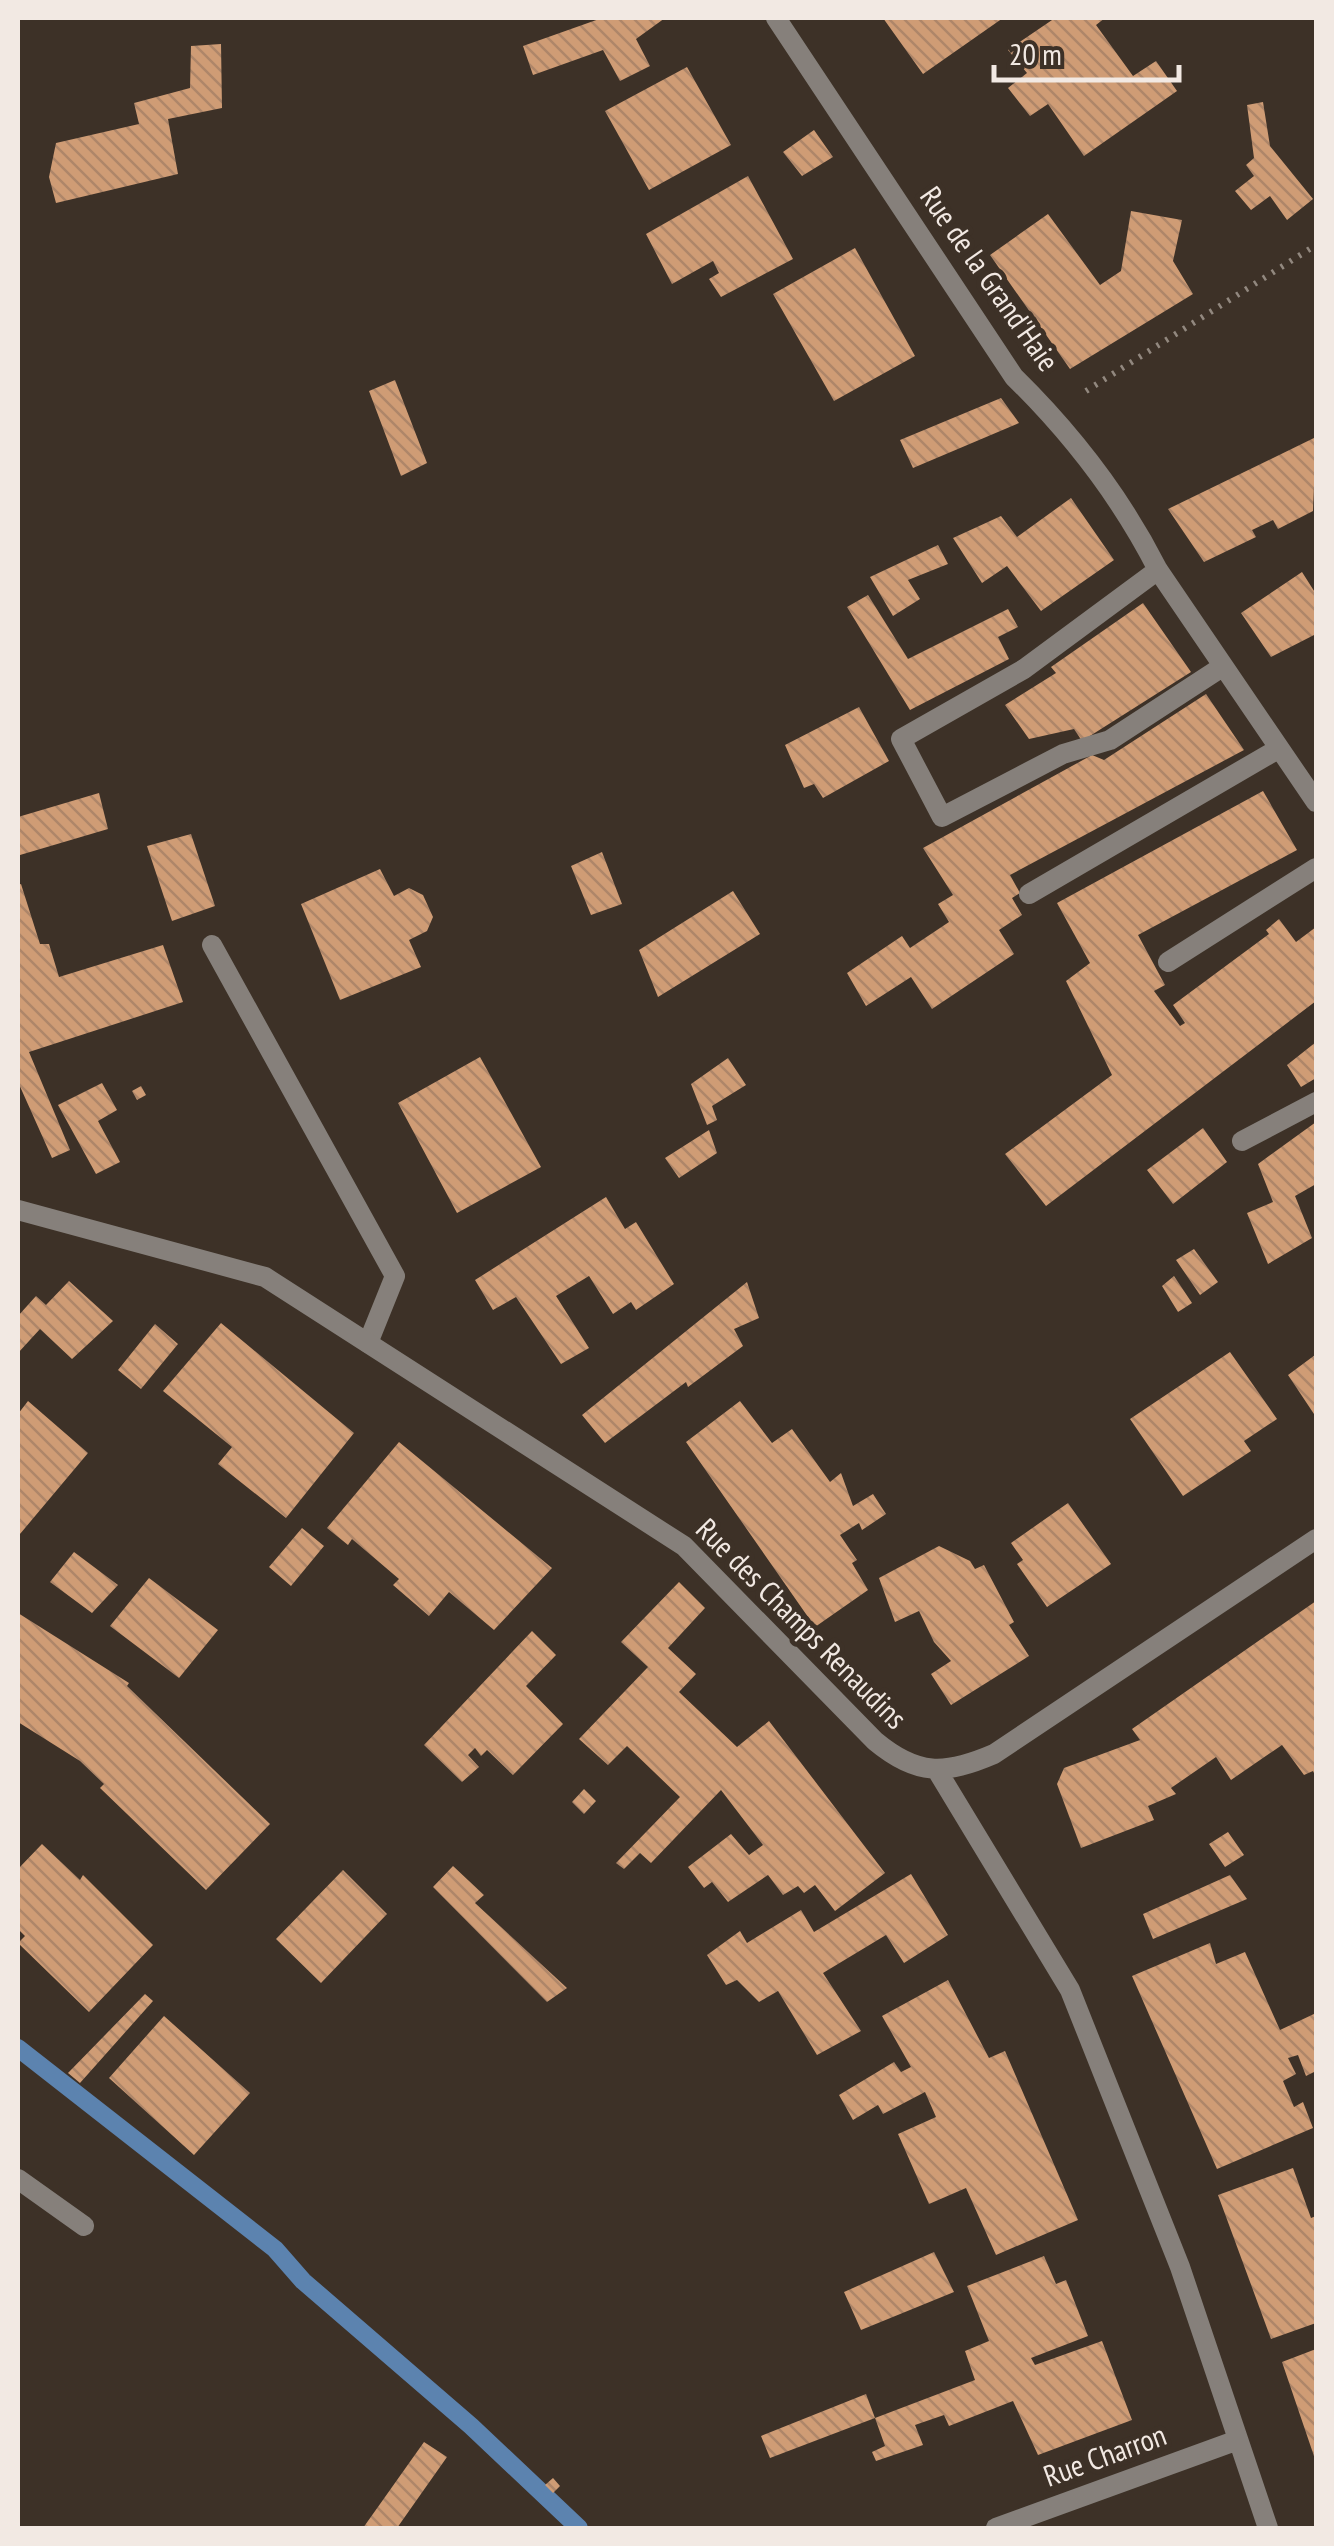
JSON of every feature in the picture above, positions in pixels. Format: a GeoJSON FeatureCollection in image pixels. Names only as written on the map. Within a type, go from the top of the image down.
{"type":"FeatureCollection","features":[{"type":"Feature","properties":{"kind":"street","name":"Rue de la Grand'Haie"},"geometry":{"type":"LineString","coordinates":[[776,18],[1014,377],[1053,416],[1137,529],[1158,570],[1316,802]]}},
{"type":"Feature","properties":{"kind":"street"},"geometry":{"type":"LineString","coordinates":[[1158,570],[1024,669],[902,739],[942,816],[1063,754],[1110,740],[1222,667]]}},
{"type":"Feature","properties":{"kind":"street"},"geometry":{"type":"LineString","coordinates":[[1029,894],[1278,748]]}},
{"type":"Feature","properties":{"kind":"street"},"geometry":{"type":"LineString","coordinates":[[1168,962],[1316,868]]}},
{"type":"Feature","properties":{"kind":"street"},"geometry":{"type":"LineString","coordinates":[[212,946],[395,1276],[368,1344]]}},
{"type":"Feature","properties":{"kind":"street"},"geometry":{"type":"LineString","coordinates":[[1242,1142],[1316,1102]]}},
{"type":"Feature","properties":{"kind":"street","name":"Rue des Champs Renaudins"},"geometry":{"type":"LineString","coordinates":[[18,1210],[264,1278],[684,1546],[722,1580],[875,1742],[892,1756],[938,1772]]}},
{"type":"Feature","properties":{"kind":"street"},"geometry":{"type":"LineString","coordinates":[[1268,2528],[1235,2440],[1180,2267],[1070,1990],[938,1772],[994,1754],[1316,1539]]}},
{"type":"Feature","properties":{"kind":"street"},"geometry":{"type":"LineString","coordinates":[[18,2179],[84,2226]]}},
{"type":"Feature","properties":{"kind":"street","name":"Rue Charron"},"geometry":{"type":"LineString","coordinates":[[996,2528],[1235,2440]]}},
{"type":"Feature","properties":{"kind":"path"},"geometry":{"type":"LineString","coordinates":[[1053,416],[1316,246]]}},
{"type":"Feature","properties":{"kind":"building"},"geometry":{"type":"Polygon","coordinates":[[[602,18],[665,18],[636,39],[650,66],[620,81],[603,50],[533,75],[523,46],[602,18]]]}},
{"type":"Feature","properties":{"kind":"building"},"geometry":{"type":"Polygon","coordinates":[[[883,18],[1003,18],[923,74],[883,18]]]}},
{"type":"Feature","properties":{"kind":"building"},"geometry":{"type":"Polygon","coordinates":[[[1055,18],[1105,18],[1096,25],[1133,76],[1156,61],[1177,91],[1084,156],[1048,104],[1030,116],[1008,88],[1027,73],[1008,50],[1055,18]]]}},
{"type":"Feature","properties":{"kind":"building"},"geometry":{"type":"Polygon","coordinates":[[[221,44],[222,108],[168,119],[178,174],[56,203],[49,177],[56,143],[139,124],[134,103],[190,88],[191,46],[221,44]]]}},
{"type":"Feature","properties":{"kind":"building"},"geometry":{"type":"Polygon","coordinates":[[[687,67],[731,145],[649,190],[605,111],[687,67]]]}},
{"type":"Feature","properties":{"kind":"building"},"geometry":{"type":"Polygon","coordinates":[[[1263,102],[1270,146],[1313,199],[1287,220],[1270,196],[1251,210],[1235,191],[1254,176],[1246,165],[1254,158],[1247,105],[1263,102]]]}},
{"type":"Feature","properties":{"kind":"building"},"geometry":{"type":"Polygon","coordinates":[[[814,130],[833,157],[802,176],[783,152],[814,130]]]}},
{"type":"Feature","properties":{"kind":"building"},"geometry":{"type":"Polygon","coordinates":[[[748,176],[793,259],[721,297],[709,279],[719,273],[713,261],[672,284],[646,234],[748,176]]]}},
{"type":"Feature","properties":{"kind":"building"},"geometry":{"type":"Polygon","coordinates":[[[1131,211],[1182,220],[1173,261],[1193,294],[1070,369],[990,255],[1048,214],[1100,285],[1121,271],[1131,211]]]}},
{"type":"Feature","properties":{"kind":"building"},"geometry":{"type":"Polygon","coordinates":[[[855,248],[915,356],[834,401],[773,294],[855,248]]]}},
{"type":"Feature","properties":{"kind":"building"},"geometry":{"type":"Polygon","coordinates":[[[395,380],[427,463],[401,476],[369,391],[395,380]]]}},
{"type":"Feature","properties":{"kind":"building"},"geometry":{"type":"Polygon","coordinates":[[[1001,398],[1019,423],[913,468],[900,440],[1001,398]]]}},
{"type":"Feature","properties":{"kind":"building"},"geometry":{"type":"Polygon","coordinates":[[[1316,437],[1313,511],[1278,529],[1273,520],[1252,530],[1256,537],[1204,562],[1168,509],[1316,437]]]}},
{"type":"Feature","properties":{"kind":"building"},"geometry":{"type":"Polygon","coordinates":[[[1071,498],[1114,560],[1041,611],[1007,566],[982,583],[953,538],[1001,516],[1017,537],[1071,498]]]}},
{"type":"Feature","properties":{"kind":"building"},"geometry":{"type":"Polygon","coordinates":[[[938,545],[948,564],[908,580],[920,599],[893,616],[870,577],[938,545]]]}},
{"type":"Feature","properties":{"kind":"building"},"geometry":{"type":"Polygon","coordinates":[[[1302,572],[1316,594],[1316,634],[1271,657],[1241,613],[1302,572]]]}},
{"type":"Feature","properties":{"kind":"building"},"geometry":{"type":"Polygon","coordinates":[[[868,595],[908,659],[1008,609],[1018,627],[998,637],[1009,659],[910,710],[847,607],[868,595]]]}},
{"type":"Feature","properties":{"kind":"building"},"geometry":{"type":"Polygon","coordinates":[[[1143,603],[1191,672],[1082,741],[1074,729],[1029,739],[1005,705],[1056,673],[1051,667],[1143,603]]]}},
{"type":"Feature","properties":{"kind":"building"},"geometry":{"type":"Polygon","coordinates":[[[1206,694],[1244,750],[1010,875],[1020,893],[1012,898],[1022,915],[999,930],[1014,954],[932,1009],[911,977],[866,1006],[847,973],[902,936],[910,948],[949,922],[938,904],[953,895],[923,848],[1092,755],[1104,760],[1206,694]]]}},
{"type":"Feature","properties":{"kind":"building"},"geometry":{"type":"Polygon","coordinates":[[[859,707],[889,761],[823,798],[814,784],[804,788],[785,745],[859,707]]]}},
{"type":"Feature","properties":{"kind":"building"},"geometry":{"type":"Polygon","coordinates":[[[1263,791],[1297,850],[1138,935],[1165,985],[1154,991],[1180,1026],[1185,1023],[1173,1005],[1269,934],[1266,930],[1279,919],[1296,942],[1316,927],[1316,1001],[1046,1206],[1005,1154],[1112,1075],[1066,981],[1090,963],[1057,903],[1263,791]]]}},
{"type":"Feature","properties":{"kind":"building"},"geometry":{"type":"Polygon","coordinates":[[[99,793],[108,829],[20,855],[18,817],[99,793]]]}},
{"type":"Feature","properties":{"kind":"building"},"geometry":{"type":"Polygon","coordinates":[[[191,834],[215,906],[172,921],[147,846],[191,834]]]}},
{"type":"Feature","properties":{"kind":"building"},"geometry":{"type":"Polygon","coordinates":[[[602,852],[622,904],[591,915],[571,866],[602,852]]]}},
{"type":"Feature","properties":{"kind":"building"},"geometry":{"type":"Polygon","coordinates":[[[380,869],[394,896],[409,888],[423,895],[433,917],[427,931],[409,940],[421,967],[340,1000],[301,904],[380,869]]]}},
{"type":"Feature","properties":{"kind":"building"},"geometry":{"type":"Polygon","coordinates":[[[21,884],[40,944],[49,944],[59,977],[163,945],[183,1002],[29,1052],[70,1150],[52,1158],[18,1082],[21,884]]]}},
{"type":"Feature","properties":{"kind":"building"},"geometry":{"type":"Polygon","coordinates":[[[733,891],[760,934],[658,997],[639,950],[733,891]]]}},
{"type":"Feature","properties":{"kind":"building"},"geometry":{"type":"Polygon","coordinates":[[[1316,1042],[1316,1078],[1301,1087],[1287,1065],[1316,1042]]]}},
{"type":"Feature","properties":{"kind":"building"},"geometry":{"type":"Polygon","coordinates":[[[480,1057],[541,1167],[457,1213],[398,1103],[480,1057]]]}},
{"type":"Feature","properties":{"kind":"building"},"geometry":{"type":"Polygon","coordinates":[[[728,1058],[746,1085],[712,1106],[717,1120],[707,1125],[691,1084],[728,1058]]]}},
{"type":"Feature","properties":{"kind":"building"},"geometry":{"type":"Polygon","coordinates":[[[102,1083],[117,1110],[98,1121],[120,1162],[96,1174],[58,1105],[102,1083]]]}},
{"type":"Feature","properties":{"kind":"building"},"geometry":{"type":"Polygon","coordinates":[[[141,1086],[146,1095],[137,1100],[132,1091],[141,1086]]]}},
{"type":"Feature","properties":{"kind":"building"},"geometry":{"type":"Polygon","coordinates":[[[1316,1122],[1316,1184],[1295,1196],[1312,1238],[1268,1264],[1247,1213],[1273,1202],[1258,1164],[1316,1122]]]}},
{"type":"Feature","properties":{"kind":"building"},"geometry":{"type":"Polygon","coordinates":[[[1203,1128],[1227,1162],[1173,1204],[1147,1170],[1203,1128]]]}},
{"type":"Feature","properties":{"kind":"building"},"geometry":{"type":"Polygon","coordinates":[[[709,1130],[717,1153],[679,1178],[665,1158],[709,1130]]]}},
{"type":"Feature","properties":{"kind":"building"},"geometry":{"type":"Polygon","coordinates":[[[606,1197],[625,1229],[636,1222],[674,1284],[636,1310],[631,1302],[613,1314],[589,1276],[556,1296],[589,1348],[561,1364],[516,1297],[493,1310],[475,1280],[606,1197]]]}},
{"type":"Feature","properties":{"kind":"building"},"geometry":{"type":"Polygon","coordinates":[[[1194,1249],[1218,1282],[1200,1295],[1176,1260],[1194,1249]]]}},
{"type":"Feature","properties":{"kind":"building"},"geometry":{"type":"Polygon","coordinates":[[[1174,1276],[1192,1303],[1178,1312],[1162,1286],[1174,1276]]]}},
{"type":"Feature","properties":{"kind":"building"},"geometry":{"type":"Polygon","coordinates":[[[69,1281],[113,1321],[72,1359],[40,1329],[18,1353],[18,1316],[36,1296],[46,1305],[69,1281]]]}},
{"type":"Feature","properties":{"kind":"building"},"geometry":{"type":"Polygon","coordinates":[[[747,1282],[759,1318],[734,1329],[743,1346],[688,1387],[686,1382],[605,1443],[582,1415],[747,1282]]]}},
{"type":"Feature","properties":{"kind":"building"},"geometry":{"type":"Polygon","coordinates":[[[221,1323],[354,1433],[286,1518],[218,1464],[232,1447],[163,1391],[221,1323]]]}},
{"type":"Feature","properties":{"kind":"building"},"geometry":{"type":"Polygon","coordinates":[[[155,1324],[178,1344],[141,1389],[118,1370],[155,1324]]]}},
{"type":"Feature","properties":{"kind":"building"},"geometry":{"type":"Polygon","coordinates":[[[1230,1352],[1277,1419],[1244,1441],[1251,1451],[1183,1496],[1130,1419],[1230,1352]]]}},
{"type":"Feature","properties":{"kind":"building"},"geometry":{"type":"Polygon","coordinates":[[[1316,1356],[1316,1417],[1288,1375],[1316,1356]]]}},
{"type":"Feature","properties":{"kind":"building"},"geometry":{"type":"Polygon","coordinates":[[[28,1401],[88,1453],[20,1534],[18,1414],[28,1401]]]}},
{"type":"Feature","properties":{"kind":"building"},"geometry":{"type":"Polygon","coordinates":[[[740,1401],[772,1443],[792,1429],[830,1482],[841,1473],[853,1506],[873,1494],[886,1514],[862,1530],[859,1523],[840,1535],[857,1560],[852,1563],[868,1590],[815,1627],[686,1442],[740,1401]]]}},
{"type":"Feature","properties":{"kind":"building"},"geometry":{"type":"Polygon","coordinates":[[[399,1442],[552,1568],[494,1630],[449,1592],[429,1616],[393,1585],[399,1579],[352,1539],[348,1545],[327,1528],[399,1442]]]}},
{"type":"Feature","properties":{"kind":"building"},"geometry":{"type":"Polygon","coordinates":[[[1068,1503],[1111,1564],[1047,1607],[1017,1564],[1023,1560],[1011,1543],[1068,1503]]]}},
{"type":"Feature","properties":{"kind":"building"},"geometry":{"type":"Polygon","coordinates":[[[302,1528],[324,1546],[291,1586],[269,1567],[302,1528]]]}},
{"type":"Feature","properties":{"kind":"building"},"geometry":{"type":"Polygon","coordinates":[[[939,1546],[970,1561],[975,1569],[984,1565],[1014,1622],[1009,1625],[1029,1656],[951,1705],[931,1674],[951,1661],[934,1642],[919,1611],[895,1622],[879,1578],[939,1546]]]}},
{"type":"Feature","properties":{"kind":"building"},"geometry":{"type":"Polygon","coordinates":[[[74,1552],[118,1585],[92,1613],[50,1582],[74,1552]]]}},
{"type":"Feature","properties":{"kind":"building"},"geometry":{"type":"Polygon","coordinates":[[[149,1578],[218,1630],[179,1678],[110,1626],[149,1578]]]}},
{"type":"Feature","properties":{"kind":"building"},"geometry":{"type":"Polygon","coordinates":[[[679,1582],[705,1608],[668,1648],[696,1674],[679,1692],[737,1747],[769,1721],[885,1873],[835,1911],[815,1885],[804,1893],[798,1886],[783,1895],[768,1875],[728,1902],[712,1882],[704,1888],[688,1867],[731,1834],[749,1855],[763,1845],[721,1790],[651,1863],[640,1853],[624,1869],[616,1863],[680,1797],[627,1746],[608,1765],[579,1739],[648,1667],[621,1642],[679,1582]]]}},
{"type":"Feature","properties":{"kind":"building"},"geometry":{"type":"Polygon","coordinates":[[[1316,1601],[1316,1777],[1313,1771],[1304,1775],[1282,1745],[1231,1780],[1216,1757],[1171,1788],[1176,1794],[1148,1806],[1154,1820],[1081,1848],[1057,1784],[1064,1768],[1140,1740],[1132,1729],[1316,1601]]]}},
{"type":"Feature","properties":{"kind":"building"},"geometry":{"type":"Polygon","coordinates":[[[18,1613],[129,1683],[127,1686],[270,1824],[206,1890],[100,1788],[104,1784],[80,1761],[18,1722],[18,1613]]]}},
{"type":"Feature","properties":{"kind":"building"},"geometry":{"type":"Polygon","coordinates":[[[532,1631],[556,1655],[526,1686],[563,1724],[513,1775],[487,1750],[481,1756],[475,1748],[468,1755],[479,1767],[462,1782],[424,1745],[532,1631]]]}},
{"type":"Feature","properties":{"kind":"building"},"geometry":{"type":"Polygon","coordinates":[[[584,1789],[596,1801],[584,1814],[572,1802],[584,1789]]]}},
{"type":"Feature","properties":{"kind":"building"},"geometry":{"type":"Polygon","coordinates":[[[1228,1832],[1244,1855],[1225,1867],[1209,1844],[1228,1832]]]}},
{"type":"Feature","properties":{"kind":"building"},"geometry":{"type":"Polygon","coordinates":[[[42,1844],[80,1880],[83,1875],[153,1945],[89,2012],[18,1943],[25,1936],[18,1929],[18,1869],[42,1844]]]}},
{"type":"Feature","properties":{"kind":"building"},"geometry":{"type":"Polygon","coordinates":[[[453,1866],[484,1895],[475,1903],[567,1988],[547,2002],[433,1887],[453,1866]]]}},
{"type":"Feature","properties":{"kind":"building"},"geometry":{"type":"Polygon","coordinates":[[[343,1870],[387,1914],[321,1983],[276,1939],[343,1870]]]}},
{"type":"Feature","properties":{"kind":"building"},"geometry":{"type":"Polygon","coordinates":[[[911,1874],[948,1935],[904,1963],[886,1935],[823,1973],[861,2031],[817,2055],[778,1991],[759,2002],[737,1980],[726,1985],[707,1955],[740,1931],[747,1943],[801,1910],[814,1932],[911,1874]]]}},
{"type":"Feature","properties":{"kind":"building"},"geometry":{"type":"Polygon","coordinates":[[[1230,1875],[1247,1899],[1153,1939],[1143,1914],[1230,1875]]]}},
{"type":"Feature","properties":{"kind":"building"},"geometry":{"type":"Polygon","coordinates":[[[1210,1943],[1216,1964],[1245,1952],[1280,2030],[1316,2013],[1316,2071],[1306,2076],[1298,2055],[1288,2058],[1296,2074],[1283,2081],[1294,2107],[1303,2102],[1313,2128],[1217,2169],[1132,1976],[1210,1943]]]}},
{"type":"Feature","properties":{"kind":"building"},"geometry":{"type":"Polygon","coordinates":[[[948,1980],[989,2058],[1005,2051],[1078,2220],[996,2255],[966,2188],[929,2204],[898,2134],[936,2117],[925,2092],[883,2114],[878,2105],[853,2120],[839,2095],[894,2062],[901,2072],[911,2067],[882,2016],[948,1980]]]}},
{"type":"Feature","properties":{"kind":"building"},"geometry":{"type":"Polygon","coordinates":[[[145,1994],[153,2001],[80,2083],[68,2073],[145,1994]]]}},
{"type":"Feature","properties":{"kind":"building"},"geometry":{"type":"Polygon","coordinates":[[[164,2016],[250,2093],[194,2155],[109,2078],[164,2016]]]}},
{"type":"Feature","properties":{"kind":"building"},"geometry":{"type":"Polygon","coordinates":[[[1293,2168],[1311,2218],[1316,2216],[1316,2323],[1271,2339],[1218,2195],[1293,2168]]]}},
{"type":"Feature","properties":{"kind":"building"},"geometry":{"type":"Polygon","coordinates":[[[934,2252],[954,2292],[861,2330],[844,2292],[934,2252]]]}},
{"type":"Feature","properties":{"kind":"building"},"geometry":{"type":"Polygon","coordinates":[[[1044,2256],[1056,2284],[1066,2280],[1088,2336],[1031,2358],[1035,2365],[1102,2341],[1132,2420],[1038,2455],[1013,2401],[949,2426],[944,2415],[915,2425],[923,2445],[876,2461],[872,2452],[885,2446],[875,2418],[975,2380],[965,2351],[989,2341],[967,2286],[1044,2256]]]}},
{"type":"Feature","properties":{"kind":"building"},"geometry":{"type":"Polygon","coordinates":[[[1316,2349],[1316,2462],[1282,2362],[1316,2349]]]}},
{"type":"Feature","properties":{"kind":"building"},"geometry":{"type":"Polygon","coordinates":[[[866,2394],[875,2418],[770,2458],[761,2436],[866,2394]]]}},
{"type":"Feature","properties":{"kind":"building"},"geometry":{"type":"Polygon","coordinates":[[[424,2442],[447,2457],[397,2528],[363,2528],[424,2442]]]}},
{"type":"Feature","properties":{"kind":"building"},"geometry":{"type":"Polygon","coordinates":[[[553,2478],[560,2486],[553,2493],[545,2485],[553,2478]]]}},
{"type":"Feature","properties":{"kind":"waterway"},"geometry":{"type":"LineString","coordinates":[[18,2048],[275,2249],[303,2281],[471,2426],[579,2528]]}}]}
